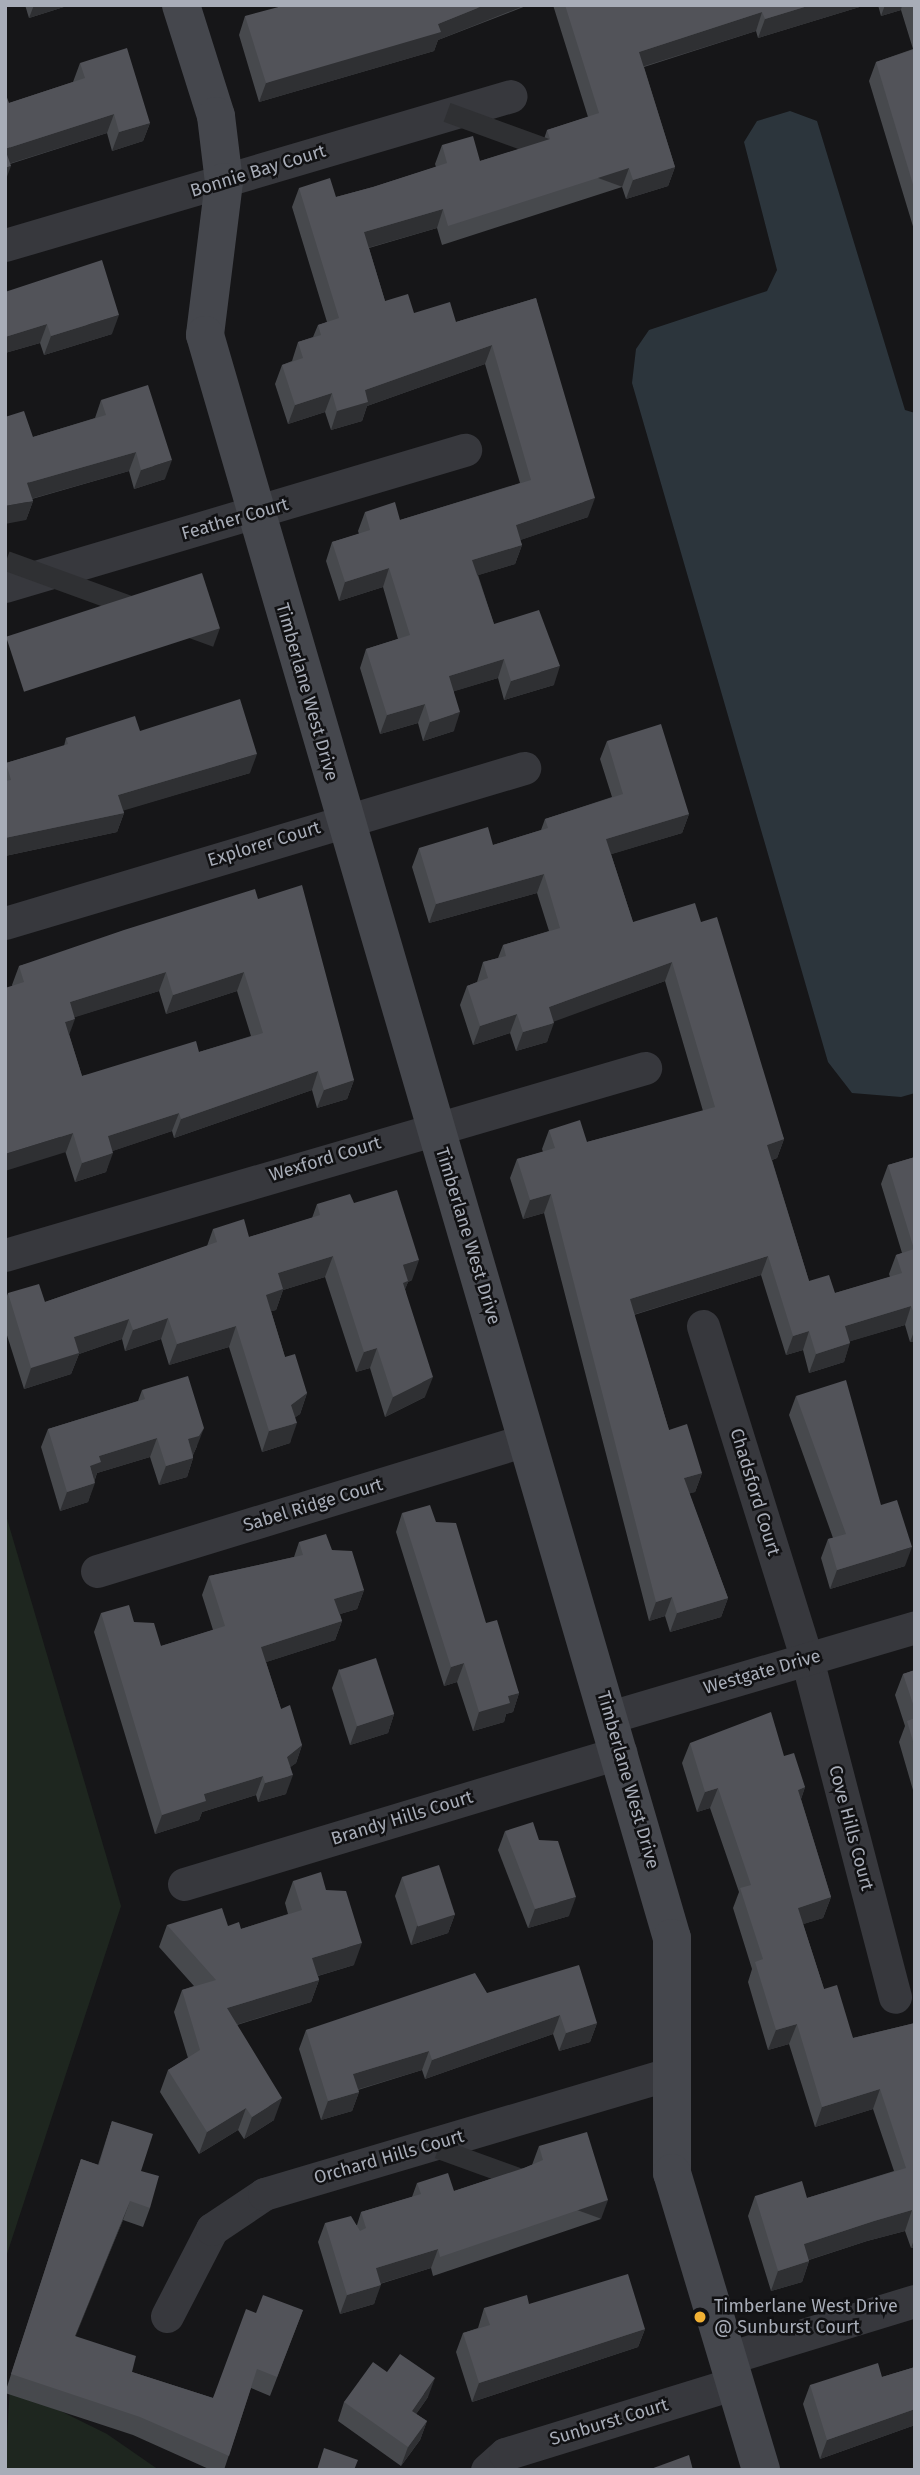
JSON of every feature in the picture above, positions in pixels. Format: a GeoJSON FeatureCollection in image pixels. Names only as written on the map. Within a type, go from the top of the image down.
{"type":"FeatureCollection","features":[{"type":"Feature","properties":{"kind":"street","name":"Timberlane West Drive"},"geometry":{"type":"LineString","coordinates":[[181,5],[216,116],[224,182],[205,335],[255,514],[615,1734],[672,1938],[668,2074],[673,2173],[761,2470]]}},
{"type":"Feature","properties":{"kind":"street","name":"Bonnie Bay Court"},"geometry":{"type":"LineString","coordinates":[[5,245],[511,96]]}},
{"type":"Feature","properties":{"kind":"street","name":"Feather Court"},"geometry":{"type":"LineString","coordinates":[[5,586],[465,450]]}},
{"type":"Feature","properties":{"kind":"street","name":"Explorer Court"},"geometry":{"type":"LineString","coordinates":[[5,923],[524,768]]}},
{"type":"Feature","properties":{"kind":"street","name":"Wexford Court"},"geometry":{"type":"LineString","coordinates":[[5,1255],[435,1126],[645,1068]]}},
{"type":"Feature","properties":{"kind":"street","name":"Chadsford Court"},"geometry":{"type":"LineString","coordinates":[[703,1326],[807,1659]]}},
{"type":"Feature","properties":{"kind":"street","name":"Sabel Ridge Court"},"geometry":{"type":"LineString","coordinates":[[97,1572],[528,1439]]}},
{"type":"Feature","properties":{"kind":"street","name":"Westgate Drive"},"geometry":{"type":"LineString","coordinates":[[615,1734],[807,1659],[915,1627]]}},
{"type":"Feature","properties":{"kind":"street","name":"Cove Hills Court"},"geometry":{"type":"LineString","coordinates":[[807,1659],[895,1997]]}},
{"type":"Feature","properties":{"kind":"street","name":"Brandy Hills Court"},"geometry":{"type":"LineString","coordinates":[[184,1884],[615,1734]]}},
{"type":"Feature","properties":{"kind":"street","name":"Orchard Hills Court"},"geometry":{"type":"LineString","coordinates":[[167,2316],[212,2229],[264,2193],[668,2074]]}},
{"type":"Feature","properties":{"kind":"street","name":"Sunburst Court"},"geometry":{"type":"LineString","coordinates":[[487,2470],[505,2454],[915,2301]]}},
{"type":"Feature","properties":{"kind":"shaded area"},"geometry":{"type":"Polygon","coordinates":[[[790,111],[817,121],[905,410],[915,413],[915,1093],[901,1097],[852,1093],[828,1062],[632,383],[636,349],[649,330],[767,291],[777,270],[744,142],[757,121],[790,111]]]}},
{"type":"Feature","properties":{"kind":"shaded area"},"geometry":{"type":"Polygon","coordinates":[[[5,1512],[121,1906],[5,2260],[5,1512]]]}},
{"type":"Feature","properties":{"kind":"shaded area"},"geometry":{"type":"Polygon","coordinates":[[[10,2386],[107,2434],[159,2470],[5,2470],[10,2386]]]}},
{"type":"Feature","properties":{"kind":"building"},"geometry":{"type":"Polygon","coordinates":[[[286,5],[485,5],[438,24],[441,32],[266,83],[245,16],[286,5]]]}},
{"type":"Feature","properties":{"kind":"building"},"geometry":{"type":"Polygon","coordinates":[[[565,5],[811,5],[765,19],[762,12],[639,52],[675,167],[633,180],[629,168],[448,226],[443,209],[364,232],[385,301],[408,294],[414,313],[450,302],[456,322],[536,298],[595,498],[516,525],[522,545],[472,560],[494,624],[539,610],[560,666],[511,681],[504,659],[449,676],[460,712],[430,722],[425,704],[387,715],[366,649],[410,635],[389,568],[345,582],[332,542],[370,530],[365,512],[395,502],[400,520],[531,480],[492,345],[365,390],[368,402],[337,411],[332,393],[295,405],[282,365],[303,358],[298,342],[321,335],[318,325],[339,318],[299,188],[330,178],[336,197],[373,187],[447,163],[442,145],[473,136],[480,161],[550,139],[547,130],[599,113],[565,5]]]}},
{"type":"Feature","properties":{"kind":"building"},"geometry":{"type":"Polygon","coordinates":[[[127,48],[150,123],[119,132],[114,114],[5,149],[5,92],[9,103],[85,78],[80,63],[127,48]]]}},
{"type":"Feature","properties":{"kind":"building"},"geometry":{"type":"Polygon","coordinates":[[[915,49],[915,191],[876,62],[915,49]]]}},
{"type":"Feature","properties":{"kind":"building"},"geometry":{"type":"Polygon","coordinates":[[[5,149],[11,166],[5,168],[5,149]]]}},
{"type":"Feature","properties":{"kind":"building"},"geometry":{"type":"Polygon","coordinates":[[[102,260],[119,315],[51,336],[47,324],[5,337],[5,292],[102,260]]]}},
{"type":"Feature","properties":{"kind":"building"},"geometry":{"type":"Polygon","coordinates":[[[148,385],[172,460],[141,470],[136,452],[27,483],[33,501],[5,506],[5,417],[24,411],[33,437],[106,415],[101,400],[148,385]]]}},
{"type":"Feature","properties":{"kind":"building"},"geometry":{"type":"Polygon","coordinates":[[[202,573],[220,628],[24,692],[6,637],[202,573]]]}},
{"type":"Feature","properties":{"kind":"building"},"geometry":{"type":"Polygon","coordinates":[[[240,699],[257,754],[118,795],[124,813],[5,838],[5,781],[11,780],[6,763],[68,744],[66,738],[135,716],[140,731],[240,699]]]}},
{"type":"Feature","properties":{"kind":"building"},"geometry":{"type":"Polygon","coordinates":[[[661,724],[689,814],[606,839],[633,922],[695,903],[701,922],[717,917],[784,1139],[767,1145],[809,1281],[829,1275],[835,1293],[902,1273],[896,1255],[914,1249],[888,1165],[915,1157],[915,1316],[911,1306],[845,1326],[850,1343],[816,1354],[809,1331],[793,1336],[768,1256],[630,1299],[669,1430],[687,1424],[702,1473],[684,1478],[728,1598],[677,1613],[672,1597],[656,1602],[551,1194],[530,1200],[517,1159],[555,1148],[549,1130],[580,1120],[587,1142],[715,1107],[672,962],[549,1007],[554,1023],[523,1032],[517,1014],[480,1026],[467,986],[488,978],[483,962],[506,956],[503,945],[560,928],[544,874],[436,904],[419,848],[488,827],[493,845],[548,828],[545,819],[623,794],[607,741],[661,724]]]}},
{"type":"Feature","properties":{"kind":"building"},"geometry":{"type":"Polygon","coordinates":[[[302,885],[354,1080],[324,1090],[318,1071],[181,1119],[179,1113],[108,1136],[113,1153],[82,1163],[73,1133],[5,1154],[5,988],[24,982],[19,966],[255,889],[258,899],[302,885]],[[166,972],[70,1002],[75,1019],[65,1022],[82,1076],[196,1041],[199,1052],[263,1033],[244,972],[173,995],[166,972]]]}},
{"type":"Feature","properties":{"kind":"building"},"geometry":{"type":"Polygon","coordinates":[[[397,1190],[419,1260],[403,1265],[408,1281],[403,1283],[433,1377],[393,1397],[377,1348],[364,1352],[333,1256],[278,1273],[283,1289],[266,1295],[285,1357],[295,1354],[307,1393],[291,1405],[297,1423],[269,1431],[236,1326],[177,1344],[168,1318],[133,1330],[129,1319],[74,1337],[79,1353],[31,1368],[8,1293],[39,1284],[45,1302],[217,1242],[213,1229],[244,1219],[249,1237],[320,1215],[317,1204],[350,1194],[354,1203],[397,1190]]]}},
{"type":"Feature","properties":{"kind":"building"},"geometry":{"type":"Polygon","coordinates":[[[188,1376],[204,1428],[199,1436],[188,1439],[193,1458],[166,1466],[157,1438],[99,1456],[101,1462],[90,1466],[95,1483],[67,1492],[48,1429],[145,1399],[142,1390],[188,1376]]]}},
{"type":"Feature","properties":{"kind":"building"},"geometry":{"type":"Polygon","coordinates":[[[846,1380],[881,1505],[897,1500],[912,1547],[837,1570],[828,1539],[846,1534],[796,1396],[846,1380]]]}},
{"type":"Feature","properties":{"kind":"building"},"geometry":{"type":"Polygon","coordinates":[[[430,1505],[436,1522],[456,1523],[486,1623],[497,1620],[519,1693],[508,1696],[510,1703],[479,1712],[464,1663],[451,1667],[402,1513],[430,1505]]]}},
{"type":"Feature","properties":{"kind":"building"},"geometry":{"type":"Polygon","coordinates":[[[326,1534],[332,1550],[352,1551],[364,1590],[334,1599],[342,1621],[261,1647],[281,1709],[290,1705],[302,1745],[287,1757],[293,1775],[265,1783],[263,1776],[204,1794],[206,1801],[162,1815],[101,1613],[129,1605],[134,1622],[154,1623],[161,1646],[225,1626],[209,1576],[303,1555],[299,1542],[326,1534]]]}},
{"type":"Feature","properties":{"kind":"building"},"geometry":{"type":"Polygon","coordinates":[[[376,1658],[394,1714],[357,1726],[339,1670],[376,1658]]]}},
{"type":"Feature","properties":{"kind":"building"},"geometry":{"type":"Polygon","coordinates":[[[915,1670],[915,1710],[903,1674],[915,1670]]]}},
{"type":"Feature","properties":{"kind":"building"},"geometry":{"type":"Polygon","coordinates":[[[771,1712],[784,1756],[794,1753],[805,1787],[798,1790],[831,1897],[798,1908],[824,1989],[837,1985],[853,2038],[915,2023],[915,2218],[912,2210],[804,2244],[809,2261],[778,2271],[755,2196],[802,2181],[807,2198],[906,2168],[880,2089],[822,2107],[797,2024],[776,2030],[755,1962],[763,1959],[740,1888],[751,1885],[718,1788],[705,1792],[690,1743],[771,1712]]]}},
{"type":"Feature","properties":{"kind":"building"},"geometry":{"type":"Polygon","coordinates":[[[915,1718],[915,1748],[907,1721],[915,1718]]]}},
{"type":"Feature","properties":{"kind":"building"},"geometry":{"type":"Polygon","coordinates":[[[533,1822],[539,1840],[558,1841],[576,1897],[535,1909],[505,1831],[533,1822]]]}},
{"type":"Feature","properties":{"kind":"building"},"geometry":{"type":"Polygon","coordinates":[[[439,1865],[455,1914],[418,1927],[402,1877],[439,1865]]]}},
{"type":"Feature","properties":{"kind":"building"},"geometry":{"type":"Polygon","coordinates":[[[321,1872],[326,1890],[346,1891],[362,1943],[312,1958],[319,1980],[227,2008],[282,2098],[252,2117],[246,2108],[207,2132],[168,2070],[200,2050],[182,1990],[216,1980],[167,1925],[222,1908],[228,1926],[239,1922],[241,1929],[302,1910],[293,1881],[321,1872]]]}},
{"type":"Feature","properties":{"kind":"building"},"geometry":{"type":"Polygon","coordinates":[[[579,1965],[597,2023],[566,2033],[560,2015],[432,2060],[429,2051],[353,2074],[359,2092],[328,2101],[306,2030],[475,1973],[487,1993],[579,1965]]]}},
{"type":"Feature","properties":{"kind":"building"},"geometry":{"type":"Polygon","coordinates":[[[112,2121],[153,2134],[141,2171],[159,2176],[150,2208],[130,2201],[75,2336],[136,2356],[132,2372],[213,2398],[246,2309],[256,2313],[263,2295],[303,2310],[277,2377],[257,2369],[229,2456],[140,2417],[11,2374],[81,2159],[99,2165],[112,2121]]]}},
{"type":"Feature","properties":{"kind":"building"},"geometry":{"type":"Polygon","coordinates":[[[587,2132],[608,2200],[440,2257],[438,2249],[376,2268],[381,2285],[347,2295],[325,2223],[351,2216],[360,2231],[366,2228],[361,2212],[421,2194],[417,2183],[448,2173],[454,2191],[543,2160],[539,2146],[587,2132]]]}},
{"type":"Feature","properties":{"kind":"building"},"geometry":{"type":"Polygon","coordinates":[[[628,2274],[645,2329],[479,2383],[463,2333],[490,2325],[484,2308],[527,2295],[529,2304],[628,2274]]]}},
{"type":"Feature","properties":{"kind":"building"},"geometry":{"type":"Polygon","coordinates":[[[400,2354],[435,2378],[412,2411],[427,2421],[408,2447],[344,2402],[373,2362],[387,2372],[400,2354]]]}},
{"type":"Feature","properties":{"kind":"building"},"geometry":{"type":"Polygon","coordinates":[[[878,2363],[882,2377],[915,2367],[915,2409],[827,2440],[810,2385],[878,2363]]]}},
{"type":"Feature","properties":{"kind":"building"},"geometry":{"type":"Polygon","coordinates":[[[324,2448],[358,2460],[354,2470],[317,2470],[324,2448]]]}},
{"type":"Feature","properties":{"kind":"building"},"geometry":{"type":"Polygon","coordinates":[[[689,2455],[693,2470],[648,2470],[689,2455]]]}},
{"type":"Feature","properties":{"kind":"place","name":"Timberlane West Drive @ Sunburst Court"},"geometry":{"type":"Point","coordinates":[700,2317]}}]}
